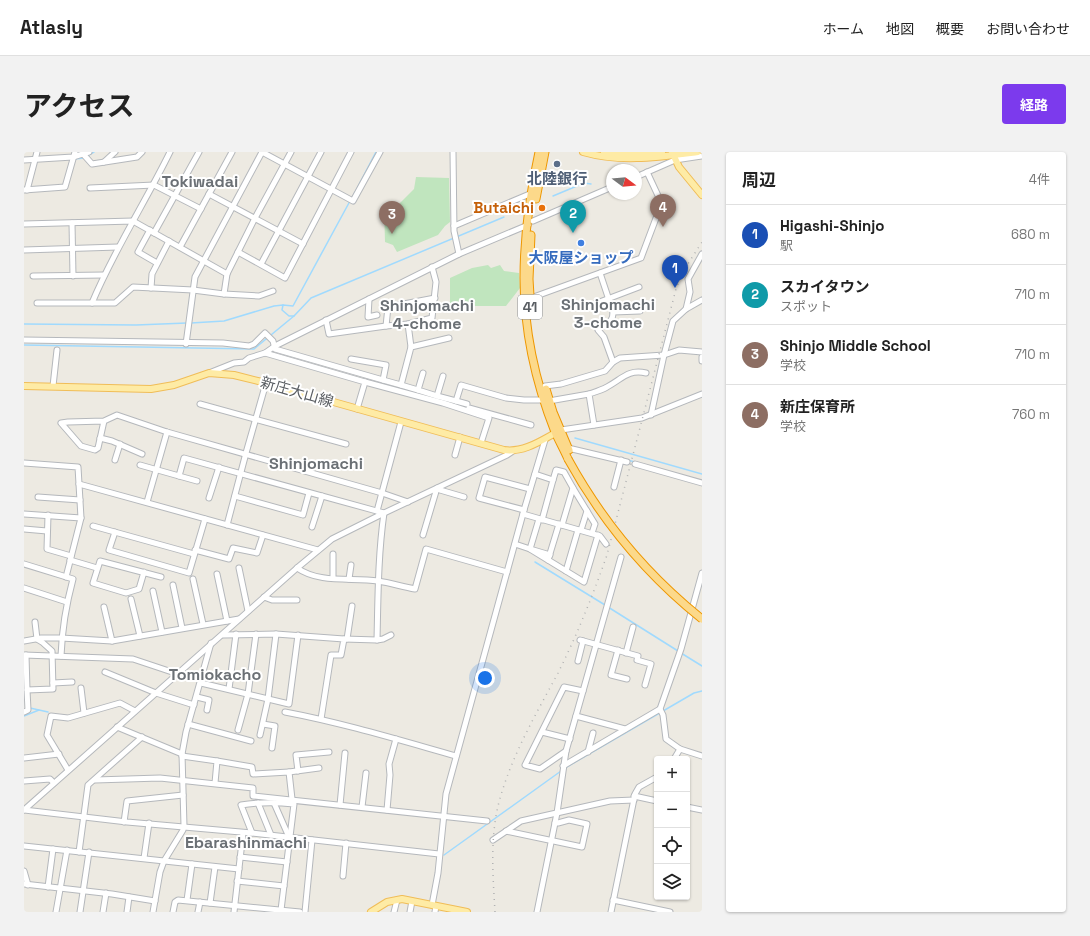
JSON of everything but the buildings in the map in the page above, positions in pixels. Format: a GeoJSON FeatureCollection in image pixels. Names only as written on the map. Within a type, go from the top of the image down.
{"type":"FeatureCollection","features":[{"type":"Feature","properties":{"kind":"highway","name":"41"},"geometry":{"type":"LineString","coordinates":[[539,152],[530,223],[527,297],[529,335],[546,401],[558,432],[581,482],[597,508],[616,533],[652,573],[702,619]]}},
{"type":"Feature","properties":{"kind":"highway","name":"41"},"geometry":{"type":"LineString","coordinates":[[534,193],[545,152]]}},
{"type":"Feature","properties":{"kind":"highway","name":"41"},"geometry":{"type":"LineString","coordinates":[[527,297],[533,334],[545,386],[546,401]]}},
{"type":"Feature","properties":{"kind":"highway","name":"41"},"geometry":{"type":"LineString","coordinates":[[558,432],[568,448],[570,458],[619,530],[655,570],[702,614]]}},
{"type":"Feature","properties":{"kind":"main road"},"geometry":{"type":"LineString","coordinates":[[583,152],[610,158],[640,159],[698,152]]}},
{"type":"Feature","properties":{"kind":"main road"},"geometry":{"type":"LineString","coordinates":[[604,152],[638,154],[662,152]]}},
{"type":"Feature","properties":{"kind":"main road"},"geometry":{"type":"LineString","coordinates":[[673,156],[679,167],[702,195]]}},
{"type":"Feature","properties":{"kind":"main road","name":"新庄大山線"},"geometry":{"type":"LineString","coordinates":[[24,386],[160,388],[174,385],[208,373],[234,375],[401,422],[513,451]]}},
{"type":"Feature","properties":{"kind":"main road"},"geometry":{"type":"LineString","coordinates":[[513,451],[545,440],[558,432]]}},
{"type":"Feature","properties":{"kind":"main road"},"geometry":{"type":"LineString","coordinates":[[370,912],[387,902],[396,900],[412,901],[434,907],[467,912]]}},
{"type":"Feature","properties":{"kind":"street"},"geometry":{"type":"LineString","coordinates":[[37,152],[25,190],[65,187],[74,155]]}},
{"type":"Feature","properties":{"kind":"street"},"geometry":{"type":"LineString","coordinates":[[104,162],[115,152]]}},
{"type":"Feature","properties":{"kind":"street"},"geometry":{"type":"LineString","coordinates":[[24,160],[35,160],[87,153],[92,164],[138,157],[142,152]]}},
{"type":"Feature","properties":{"kind":"street"},"geometry":{"type":"LineString","coordinates":[[92,302],[118,248],[154,185],[170,152]]}},
{"type":"Feature","properties":{"kind":"street"},"geometry":{"type":"LineString","coordinates":[[157,263],[138,252],[174,196],[199,152]]}},
{"type":"Feature","properties":{"kind":"street"},"geometry":{"type":"LineString","coordinates":[[180,247],[232,152]]}},
{"type":"Feature","properties":{"kind":"street"},"geometry":{"type":"LineString","coordinates":[[186,344],[195,277],[262,152],[353,201],[380,152]]}},
{"type":"Feature","properties":{"kind":"street"},"geometry":{"type":"LineString","coordinates":[[224,294],[227,274],[290,152]]}},
{"type":"Feature","properties":{"kind":"street"},"geometry":{"type":"LineString","coordinates":[[261,264],[321,152]]}},
{"type":"Feature","properties":{"kind":"street"},"geometry":{"type":"LineString","coordinates":[[238,252],[285,278],[351,152]]}},
{"type":"Feature","properties":{"kind":"street"},"geometry":{"type":"LineString","coordinates":[[453,152],[454,231],[459,254]]}},
{"type":"Feature","properties":{"kind":"street"},"geometry":{"type":"LineString","coordinates":[[642,174],[673,156],[702,156]]}},
{"type":"Feature","properties":{"kind":"street"},"geometry":{"type":"LineString","coordinates":[[527,297],[641,258],[661,205],[647,172]]}},
{"type":"Feature","properties":{"kind":"street"},"geometry":{"type":"LineString","coordinates":[[90,188],[154,185],[201,209]]}},
{"type":"Feature","properties":{"kind":"street"},"geometry":{"type":"LineString","coordinates":[[208,373],[234,363],[244,362],[250,358],[265,353],[274,344],[459,254],[606,190]]}},
{"type":"Feature","properties":{"kind":"street"},"geometry":{"type":"LineString","coordinates":[[454,226],[534,193]]}},
{"type":"Feature","properties":{"kind":"street"},"geometry":{"type":"LineString","coordinates":[[209,194],[303,244]]}},
{"type":"Feature","properties":{"kind":"street"},"geometry":{"type":"LineString","coordinates":[[24,224],[133,221],[227,274]]}},
{"type":"Feature","properties":{"kind":"street"},"geometry":{"type":"LineString","coordinates":[[72,223],[73,276]]}},
{"type":"Feature","properties":{"kind":"street"},"geometry":{"type":"LineString","coordinates":[[151,288],[152,274],[169,241]]}},
{"type":"Feature","properties":{"kind":"street"},"geometry":{"type":"LineString","coordinates":[[24,250],[118,248]]}},
{"type":"Feature","properties":{"kind":"street"},"geometry":{"type":"LineString","coordinates":[[686,309],[690,292],[688,279],[702,254]]}},
{"type":"Feature","properties":{"kind":"street"},"geometry":{"type":"LineString","coordinates":[[326,320],[329,334],[408,324],[432,318],[436,282],[432,267]]}},
{"type":"Feature","properties":{"kind":"street"},"geometry":{"type":"LineString","coordinates":[[600,273],[613,312],[613,319],[611,322],[604,324],[598,330],[604,338],[613,362]]}},
{"type":"Feature","properties":{"kind":"street"},"geometry":{"type":"LineString","coordinates":[[33,276],[104,276]]}},
{"type":"Feature","properties":{"kind":"street"},"geometry":{"type":"LineString","coordinates":[[37,303],[115,303],[133,287],[193,290],[224,294],[260,296],[273,291]]}},
{"type":"Feature","properties":{"kind":"street"},"geometry":{"type":"LineString","coordinates":[[589,306],[639,288]]}},
{"type":"Feature","properties":{"kind":"street"},"geometry":{"type":"LineString","coordinates":[[386,326],[388,307],[435,298]]}},
{"type":"Feature","properties":{"kind":"street"},"geometry":{"type":"LineString","coordinates":[[369,299],[368,317],[377,315]]}},
{"type":"Feature","properties":{"kind":"street"},"geometry":{"type":"LineString","coordinates":[[651,414],[673,321],[686,309],[702,300]]}},
{"type":"Feature","properties":{"kind":"street"},"geometry":{"type":"LineString","coordinates":[[613,312],[640,311]]}},
{"type":"Feature","properties":{"kind":"street"},"geometry":{"type":"LineString","coordinates":[[400,385],[411,347],[408,324]]}},
{"type":"Feature","properties":{"kind":"street"},"geometry":{"type":"LineString","coordinates":[[24,340],[186,344],[223,343],[250,346],[265,333],[274,344],[275,349],[418,390],[494,415],[531,425]]}},
{"type":"Feature","properties":{"kind":"street"},"geometry":{"type":"LineString","coordinates":[[411,347],[450,338]]}},
{"type":"Feature","properties":{"kind":"street"},"geometry":{"type":"LineString","coordinates":[[53,386],[57,350]]}},
{"type":"Feature","properties":{"kind":"street"},"geometry":{"type":"LineString","coordinates":[[545,386],[561,384],[605,371],[613,362],[620,358],[664,355],[679,350],[702,352]]}},
{"type":"Feature","properties":{"kind":"street"},"geometry":{"type":"LineString","coordinates":[[265,353],[443,403],[489,418]]}},
{"type":"Feature","properties":{"kind":"street"},"geometry":{"type":"LineString","coordinates":[[351,359],[386,365],[383,380]]}},
{"type":"Feature","properties":{"kind":"street"},"geometry":{"type":"LineString","coordinates":[[456,402],[461,385],[506,398],[546,401],[589,394],[609,386],[631,372],[638,371],[646,373]]}},
{"type":"Feature","properties":{"kind":"street"},"geometry":{"type":"LineString","coordinates":[[418,390],[423,374]]}},
{"type":"Feature","properties":{"kind":"street"},"geometry":{"type":"LineString","coordinates":[[437,396],[443,376]]}},
{"type":"Feature","properties":{"kind":"street"},"geometry":{"type":"LineString","coordinates":[[357,409],[365,382]]}},
{"type":"Feature","properties":{"kind":"street"},"geometry":{"type":"LineString","coordinates":[[227,525],[266,383]]}},
{"type":"Feature","properties":{"kind":"street"},"geometry":{"type":"LineString","coordinates":[[589,394],[594,425]]}},
{"type":"Feature","properties":{"kind":"street"},"geometry":{"type":"LineString","coordinates":[[558,432],[642,418],[702,394]]}},
{"type":"Feature","properties":{"kind":"street"},"geometry":{"type":"LineString","coordinates":[[200,404],[346,444]]}},
{"type":"Feature","properties":{"kind":"street"},"geometry":{"type":"LineString","coordinates":[[104,421],[98,448],[95,450],[81,446],[61,423],[104,421],[117,415],[167,432],[246,453],[408,502]]}},
{"type":"Feature","properties":{"kind":"street"},"geometry":{"type":"LineString","coordinates":[[481,443],[489,418],[494,415]]}},
{"type":"Feature","properties":{"kind":"street"},"geometry":{"type":"LineString","coordinates":[[377,511],[401,422]]}},
{"type":"Feature","properties":{"kind":"street"},"geometry":{"type":"LineString","coordinates":[[147,502],[167,432]]}},
{"type":"Feature","properties":{"kind":"street"},"geometry":{"type":"LineString","coordinates":[[455,455],[460,437]]}},
{"type":"Feature","properties":{"kind":"street"},"geometry":{"type":"LineString","coordinates":[[100,438],[112,440],[142,454]]}},
{"type":"Feature","properties":{"kind":"street"},"geometry":{"type":"LineString","coordinates":[[434,907],[446,794],[523,512],[545,440]]}},
{"type":"Feature","properties":{"kind":"street"},"geometry":{"type":"LineString","coordinates":[[115,460],[120,444]]}},
{"type":"Feature","properties":{"kind":"street"},"geometry":{"type":"LineString","coordinates":[[568,448],[624,461],[614,487]]}},
{"type":"Feature","properties":{"kind":"street"},"geometry":{"type":"LineString","coordinates":[[440,854],[184,826],[124,822],[24,810],[318,550],[332,540],[384,513],[513,451]]}},
{"type":"Feature","properties":{"kind":"street"},"geometry":{"type":"LineString","coordinates":[[179,476],[184,458],[384,513]]}},
{"type":"Feature","properties":{"kind":"street"},"geometry":{"type":"LineString","coordinates":[[24,463],[78,467],[81,518],[66,577]]}},
{"type":"Feature","properties":{"kind":"street"},"geometry":{"type":"LineString","coordinates":[[635,464],[702,483]]}},
{"type":"Feature","properties":{"kind":"street"},"geometry":{"type":"LineString","coordinates":[[140,465],[197,481]]}},
{"type":"Feature","properties":{"kind":"street"},"geometry":{"type":"LineString","coordinates":[[484,466],[486,471],[485,477],[478,498],[540,519],[598,535],[606,544]]}},
{"type":"Feature","properties":{"kind":"street"},"geometry":{"type":"LineString","coordinates":[[209,498],[218,467]]}},
{"type":"Feature","properties":{"kind":"street"},"geometry":{"type":"LineString","coordinates":[[530,549],[556,470],[564,472],[595,524],[592,533]]}},
{"type":"Feature","properties":{"kind":"street"},"geometry":{"type":"LineString","coordinates":[[535,474],[553,480]]}},
{"type":"Feature","properties":{"kind":"street"},"geometry":{"type":"LineString","coordinates":[[485,477],[530,489]]}},
{"type":"Feature","properties":{"kind":"street"},"geometry":{"type":"LineString","coordinates":[[79,484],[318,550]]}},
{"type":"Feature","properties":{"kind":"street"},"geometry":{"type":"LineString","coordinates":[[437,488],[464,498]]}},
{"type":"Feature","properties":{"kind":"street"},"geometry":{"type":"LineString","coordinates":[[423,535],[437,488]]}},
{"type":"Feature","properties":{"kind":"street"},"geometry":{"type":"LineString","coordinates":[[549,557],[573,488]]}},
{"type":"Feature","properties":{"kind":"street"},"geometry":{"type":"LineString","coordinates":[[235,496],[303,515],[309,493]]}},
{"type":"Feature","properties":{"kind":"street"},"geometry":{"type":"LineString","coordinates":[[312,527],[322,496]]}},
{"type":"Feature","properties":{"kind":"street"},"geometry":{"type":"LineString","coordinates":[[38,497],[80,500]]}},
{"type":"Feature","properties":{"kind":"street"},"geometry":{"type":"LineString","coordinates":[[566,571],[587,511]]}},
{"type":"Feature","properties":{"kind":"street"},"geometry":{"type":"LineString","coordinates":[[377,640],[380,536],[384,513]]}},
{"type":"Feature","properties":{"kind":"street"},"geometry":{"type":"LineString","coordinates":[[24,514],[81,518]]}},
{"type":"Feature","properties":{"kind":"street"},"geometry":{"type":"LineString","coordinates":[[48,515],[47,549],[97,568]]}},
{"type":"Feature","properties":{"kind":"street"},"geometry":{"type":"LineString","coordinates":[[115,532],[109,550],[189,573],[205,519]]}},
{"type":"Feature","properties":{"kind":"street"},"geometry":{"type":"LineString","coordinates":[[93,526],[195,552],[229,559],[232,548],[257,553],[263,535]]}},
{"type":"Feature","properties":{"kind":"street"},"geometry":{"type":"LineString","coordinates":[[24,530],[47,531]]}},
{"type":"Feature","properties":{"kind":"street"},"geometry":{"type":"LineString","coordinates":[[515,544],[549,557],[566,571],[584,582],[598,535]]}},
{"type":"Feature","properties":{"kind":"street"},"geometry":{"type":"LineString","coordinates":[[297,568],[305,574],[333,578],[378,581],[415,589],[426,549],[507,572]]}},
{"type":"Feature","properties":{"kind":"street"},"geometry":{"type":"LineString","coordinates":[[333,554],[333,578]]}},
{"type":"Feature","properties":{"kind":"street"},"geometry":{"type":"LineString","coordinates":[[537,912],[557,813],[566,751],[621,557]]}},
{"type":"Feature","properties":{"kind":"street"},"geometry":{"type":"LineString","coordinates":[[144,572],[139,589],[126,593],[93,583],[100,561],[144,572],[161,577]]}},
{"type":"Feature","properties":{"kind":"street"},"geometry":{"type":"LineString","coordinates":[[24,564],[73,579],[67,602],[61,638],[61,656]]}},
{"type":"Feature","properties":{"kind":"street"},"geometry":{"type":"LineString","coordinates":[[349,579],[351,565]]}},
{"type":"Feature","properties":{"kind":"street"},"geometry":{"type":"LineString","coordinates":[[239,568],[248,611]]}},
{"type":"Feature","properties":{"kind":"street"},"geometry":{"type":"LineString","coordinates":[[563,766],[660,709],[681,649],[702,573]]}},
{"type":"Feature","properties":{"kind":"street"},"geometry":{"type":"LineString","coordinates":[[217,574],[227,620]]}},
{"type":"Feature","properties":{"kind":"street"},"geometry":{"type":"LineString","coordinates":[[193,579],[203,624]]}},
{"type":"Feature","properties":{"kind":"street"},"geometry":{"type":"LineString","coordinates":[[173,585],[182,628]]}},
{"type":"Feature","properties":{"kind":"street"},"geometry":{"type":"LineString","coordinates":[[24,588],[67,602]]}},
{"type":"Feature","properties":{"kind":"street"},"geometry":{"type":"LineString","coordinates":[[153,591],[162,632]]}},
{"type":"Feature","properties":{"kind":"street"},"geometry":{"type":"LineString","coordinates":[[264,598],[272,600],[297,600]]}},
{"type":"Feature","properties":{"kind":"street"},"geometry":{"type":"LineString","coordinates":[[131,599],[140,636]]}},
{"type":"Feature","properties":{"kind":"street"},"geometry":{"type":"LineString","coordinates":[[321,719],[331,655],[341,655],[346,639],[352,606]]}},
{"type":"Feature","properties":{"kind":"street"},"geometry":{"type":"LineString","coordinates":[[104,607],[112,641]]}},
{"type":"Feature","properties":{"kind":"street"},"geometry":{"type":"LineString","coordinates":[[24,641],[61,638],[112,641],[240,618]]}},
{"type":"Feature","properties":{"kind":"street"},"geometry":{"type":"LineString","coordinates":[[27,690],[53,689],[52,651],[37,639],[35,622]]}},
{"type":"Feature","properties":{"kind":"street"},"geometry":{"type":"LineString","coordinates":[[626,652],[633,627]]}},
{"type":"Feature","properties":{"kind":"street"},"geometry":{"type":"LineString","coordinates":[[228,689],[236,634]]}},
{"type":"Feature","properties":{"kind":"street"},"geometry":{"type":"LineString","coordinates":[[238,730],[248,694],[256,634]]}},
{"type":"Feature","properties":{"kind":"street"},"geometry":{"type":"LineString","coordinates":[[223,635],[276,634],[377,640],[383,639],[391,634]]}},
{"type":"Feature","properties":{"kind":"street"},"geometry":{"type":"LineString","coordinates":[[260,735],[268,699],[276,634]]}},
{"type":"Feature","properties":{"kind":"street"},"geometry":{"type":"LineString","coordinates":[[201,683],[289,704],[298,635]]}},
{"type":"Feature","properties":{"kind":"street"},"geometry":{"type":"LineString","coordinates":[[578,661],[582,640],[638,656],[637,660],[651,664],[645,685]]}},
{"type":"Feature","properties":{"kind":"street"},"geometry":{"type":"LineString","coordinates":[[153,912],[160,872],[164,861],[184,826],[182,755],[188,724],[211,644]]}},
{"type":"Feature","properties":{"kind":"street"},"geometry":{"type":"LineString","coordinates":[[618,650],[611,675],[627,680]]}},
{"type":"Feature","properties":{"kind":"street"},"geometry":{"type":"LineString","coordinates":[[24,712],[28,710],[25,655],[133,659],[178,674]]}},
{"type":"Feature","properties":{"kind":"street"},"geometry":{"type":"LineString","coordinates":[[105,672],[156,693],[194,705]]}},
{"type":"Feature","properties":{"kind":"street"},"geometry":{"type":"LineString","coordinates":[[53,683],[72,682]]}},
{"type":"Feature","properties":{"kind":"street"},"geometry":{"type":"LineString","coordinates":[[566,751],[540,769],[525,766],[564,687],[583,692]]}},
{"type":"Feature","properties":{"kind":"street"},"geometry":{"type":"LineString","coordinates":[[81,688],[84,713]]}},
{"type":"Feature","properties":{"kind":"street"},"geometry":{"type":"LineString","coordinates":[[197,696],[209,700],[207,710]]}},
{"type":"Feature","properties":{"kind":"street"},"geometry":{"type":"LineString","coordinates":[[68,770],[47,735],[51,716],[68,718],[120,703],[135,711]]}},
{"type":"Feature","properties":{"kind":"street"},"geometry":{"type":"LineString","coordinates":[[660,709],[663,715],[666,739],[680,749],[702,756]]}},
{"type":"Feature","properties":{"kind":"street"},"geometry":{"type":"LineString","coordinates":[[285,712],[321,719],[456,756]]}},
{"type":"Feature","properties":{"kind":"street"},"geometry":{"type":"LineString","coordinates":[[576,716],[625,729]]}},
{"type":"Feature","properties":{"kind":"street"},"geometry":{"type":"LineString","coordinates":[[188,724],[251,742]]}},
{"type":"Feature","properties":{"kind":"street"},"geometry":{"type":"LineString","coordinates":[[263,724],[275,726],[272,748]]}},
{"type":"Feature","properties":{"kind":"street"},"geometry":{"type":"LineString","coordinates":[[117,727],[182,755],[252,768],[253,774],[289,772],[318,768]]}},
{"type":"Feature","properties":{"kind":"street"},"geometry":{"type":"LineString","coordinates":[[542,732],[570,739]]}},
{"type":"Feature","properties":{"kind":"street"},"geometry":{"type":"LineString","coordinates":[[588,752],[593,733]]}},
{"type":"Feature","properties":{"kind":"street"},"geometry":{"type":"LineString","coordinates":[[78,852],[88,786],[142,737]]}},
{"type":"Feature","properties":{"kind":"street"},"geometry":{"type":"LineString","coordinates":[[386,810],[390,775],[389,764],[396,739]]}},
{"type":"Feature","properties":{"kind":"street"},"geometry":{"type":"LineString","coordinates":[[676,756],[680,749]]}},
{"type":"Feature","properties":{"kind":"street"},"geometry":{"type":"LineString","coordinates":[[298,771],[296,755],[329,752]]}},
{"type":"Feature","properties":{"kind":"street"},"geometry":{"type":"LineString","coordinates":[[340,805],[346,753]]}},
{"type":"Feature","properties":{"kind":"street"},"geometry":{"type":"LineString","coordinates":[[24,758],[59,754]]}},
{"type":"Feature","properties":{"kind":"street"},"geometry":{"type":"LineString","coordinates":[[214,783],[218,761]]}},
{"type":"Feature","properties":{"kind":"street"},"geometry":{"type":"LineString","coordinates":[[285,911],[284,886],[293,801],[289,772]]}},
{"type":"Feature","properties":{"kind":"street"},"geometry":{"type":"LineString","coordinates":[[362,808],[366,773]]}},
{"type":"Feature","properties":{"kind":"street"},"geometry":{"type":"LineString","coordinates":[[95,780],[104,781],[140,778],[214,783],[253,788],[254,796],[487,821]]}},
{"type":"Feature","properties":{"kind":"street"},"geometry":{"type":"LineString","coordinates":[[611,912],[634,798],[639,787],[654,778]]}},
{"type":"Feature","properties":{"kind":"street"},"geometry":{"type":"LineString","coordinates":[[24,781],[50,779],[54,784]]}},
{"type":"Feature","properties":{"kind":"street"},"geometry":{"type":"LineString","coordinates":[[124,822],[127,801],[183,795]]}},
{"type":"Feature","properties":{"kind":"street"},"geometry":{"type":"LineString","coordinates":[[493,840],[522,821],[610,801],[634,798],[654,801]]}},
{"type":"Feature","properties":{"kind":"street"},"geometry":{"type":"LineString","coordinates":[[252,833],[241,805],[293,801]]}},
{"type":"Feature","properties":{"kind":"street"},"geometry":{"type":"LineString","coordinates":[[258,803],[271,835]]}},
{"type":"Feature","properties":{"kind":"street"},"geometry":{"type":"LineString","coordinates":[[274,803],[290,838]]}},
{"type":"Feature","properties":{"kind":"street"},"geometry":{"type":"LineString","coordinates":[[690,807],[702,810]]}},
{"type":"Feature","properties":{"kind":"street"},"geometry":{"type":"LineString","coordinates":[[506,831],[582,847],[587,824],[569,820],[558,824],[555,823]]}},
{"type":"Feature","properties":{"kind":"street"},"geometry":{"type":"LineString","coordinates":[[144,858],[149,823]]}},
{"type":"Feature","properties":{"kind":"street"},"geometry":{"type":"LineString","coordinates":[[234,912],[243,832]]}},
{"type":"Feature","properties":{"kind":"street"},"geometry":{"type":"LineString","coordinates":[[304,912],[312,840]]}},
{"type":"Feature","properties":{"kind":"street"},"geometry":{"type":"LineString","coordinates":[[343,876],[346,843]]}},
{"type":"Feature","properties":{"kind":"street"},"geometry":{"type":"LineString","coordinates":[[24,846],[239,869]]}},
{"type":"Feature","properties":{"kind":"street"},"geometry":{"type":"LineString","coordinates":[[48,887],[53,849]]}},
{"type":"Feature","properties":{"kind":"street"},"geometry":{"type":"LineString","coordinates":[[56,912],[60,888],[62,886],[67,850]]}},
{"type":"Feature","properties":{"kind":"street"},"geometry":{"type":"LineString","coordinates":[[80,912],[89,852]]}},
{"type":"Feature","properties":{"kind":"street"},"geometry":{"type":"LineString","coordinates":[[240,857],[287,862]]}},
{"type":"Feature","properties":{"kind":"street"},"geometry":{"type":"LineString","coordinates":[[187,900],[192,864]]}},
{"type":"Feature","properties":{"kind":"street"},"geometry":{"type":"LineString","coordinates":[[210,903],[215,867]]}},
{"type":"Feature","properties":{"kind":"street"},"geometry":{"type":"LineString","coordinates":[[24,871],[26,884],[106,893],[154,901]]}},
{"type":"Feature","properties":{"kind":"street"},"geometry":{"type":"LineString","coordinates":[[237,881],[284,886]]}},
{"type":"Feature","properties":{"kind":"street"},"geometry":{"type":"LineString","coordinates":[[103,912],[106,893]]}},
{"type":"Feature","properties":{"kind":"street"},"geometry":{"type":"LineString","coordinates":[[127,912],[129,897]]}},
{"type":"Feature","properties":{"kind":"street"},"geometry":{"type":"LineString","coordinates":[[173,912],[175,902],[178,900],[300,912]]}},
{"type":"Feature","properties":{"kind":"street"},"geometry":{"type":"LineString","coordinates":[[394,912],[396,900]]}},
{"type":"Feature","properties":{"kind":"street"},"geometry":{"type":"LineString","coordinates":[[613,900],[670,912]]}},
{"type":"Feature","properties":{"kind":"street"},"geometry":{"type":"LineString","coordinates":[[410,912],[412,901]]}},
{"type":"Feature","properties":{"kind":"street"},"geometry":{"type":"LineString","coordinates":[[198,912],[200,902]]}},
{"type":"Feature","properties":{"kind":"green space"},"geometry":{"type":"Polygon","coordinates":[[[416,177],[449,178],[450,222],[438,235],[397,252],[393,245],[385,242],[384,207],[396,207],[414,189],[416,177]]]}},
{"type":"Feature","properties":{"kind":"green space"},"geometry":{"type":"Polygon","coordinates":[[[488,265],[491,268],[500,265],[504,271],[519,273],[520,288],[506,306],[450,306],[450,278],[472,268],[488,265]]]}},
{"type":"Feature","properties":{"kind":"waterway"},"geometry":{"type":"LineString","coordinates":[[87,156],[94,152]]}},
{"type":"Feature","properties":{"kind":"waterway"},"geometry":{"type":"LineString","coordinates":[[352,198],[376,152]]}},
{"type":"Feature","properties":{"kind":"waterway"},"geometry":{"type":"LineString","coordinates":[[74,159],[84,158]]}},
{"type":"Feature","properties":{"kind":"waterway"},"geometry":{"type":"LineString","coordinates":[[553,196],[584,183],[591,184]]}},
{"type":"Feature","properties":{"kind":"waterway"},"geometry":{"type":"LineString","coordinates":[[191,323],[224,321],[274,306],[293,306],[350,201]]}},
{"type":"Feature","properties":{"kind":"waterway"},"geometry":{"type":"LineString","coordinates":[[283,305],[282,310],[289,316],[294,316],[311,298],[504,217]]}},
{"type":"Feature","properties":{"kind":"waterway"},"geometry":{"type":"LineString","coordinates":[[24,345],[254,349],[294,316]]}},
{"type":"Feature","properties":{"kind":"waterway"},"geometry":{"type":"LineString","coordinates":[[24,324],[136,325],[187,323]]}},
{"type":"Feature","properties":{"kind":"waterway"},"geometry":{"type":"LineString","coordinates":[[575,438],[702,474]]}},
{"type":"Feature","properties":{"kind":"waterway"},"geometry":{"type":"LineString","coordinates":[[627,460],[635,462]]}},
{"type":"Feature","properties":{"kind":"waterway"},"geometry":{"type":"LineString","coordinates":[[535,562],[605,605]]}},
{"type":"Feature","properties":{"kind":"waterway"},"geometry":{"type":"LineString","coordinates":[[608,607],[678,651]]}},
{"type":"Feature","properties":{"kind":"waterway"},"geometry":{"type":"LineString","coordinates":[[681,653],[702,666]]}},
{"type":"Feature","properties":{"kind":"waterway"},"geometry":{"type":"LineString","coordinates":[[565,768],[694,693],[702,691]]}},
{"type":"Feature","properties":{"kind":"waterway"},"geometry":{"type":"LineString","coordinates":[[30,708],[48,712]]}},
{"type":"Feature","properties":{"kind":"waterway"},"geometry":{"type":"LineString","coordinates":[[24,716],[39,710]]}},
{"type":"Feature","properties":{"kind":"waterway"},"geometry":{"type":"LineString","coordinates":[[444,855],[561,771]]}},
{"type":"Feature","properties":{"kind":"railway"},"geometry":{"type":"LineString","coordinates":[[495,912],[493,846],[495,819],[503,788],[516,754],[572,644],[602,570],[676,289],[682,273],[702,242]]}},
{"type":"Feature","properties":{"kind":"place","name":"北陸銀行"},"geometry":{"type":"Point","coordinates":[557,164]}},
{"type":"Feature","properties":{"kind":"place","name":"Butaichi"},"geometry":{"type":"Point","coordinates":[542,208]}},
{"type":"Feature","properties":{"kind":"place","name":"新庄保育所"},"geometry":{"type":"Point","coordinates":[663,227]}},
{"type":"Feature","properties":{"kind":"place","name":"スカイタウン"},"geometry":{"type":"Point","coordinates":[573,233]}},
{"type":"Feature","properties":{"kind":"place","name":"Shinjo Middle School"},"geometry":{"type":"Point","coordinates":[392,234]}},
{"type":"Feature","properties":{"kind":"place","name":"大阪屋ショップ"},"geometry":{"type":"Point","coordinates":[581,243]}},
{"type":"Feature","properties":{"kind":"place","name":"Higashi-Shinjo"},"geometry":{"type":"Point","coordinates":[675,288]}},
{"type":"Feature","properties":{"kind":"district","name":"Tokiwadai"},"geometry":{"type":"Point","coordinates":[200,181]}},
{"type":"Feature","properties":{"kind":"district","name":"Shinjomachi 3-chome"},"geometry":{"type":"Point","coordinates":[608,313]}},
{"type":"Feature","properties":{"kind":"district","name":"Shinjomachi 4-chome"},"geometry":{"type":"Point","coordinates":[427,314]}},
{"type":"Feature","properties":{"kind":"district","name":"Shinjomachi"},"geometry":{"type":"Point","coordinates":[316,463]}},
{"type":"Feature","properties":{"kind":"district","name":"Tomiokacho"},"geometry":{"type":"Point","coordinates":[215,674]}},
{"type":"Feature","properties":{"kind":"district","name":"Ebarashinmachi"},"geometry":{"type":"Point","coordinates":[246,842]}}]}
